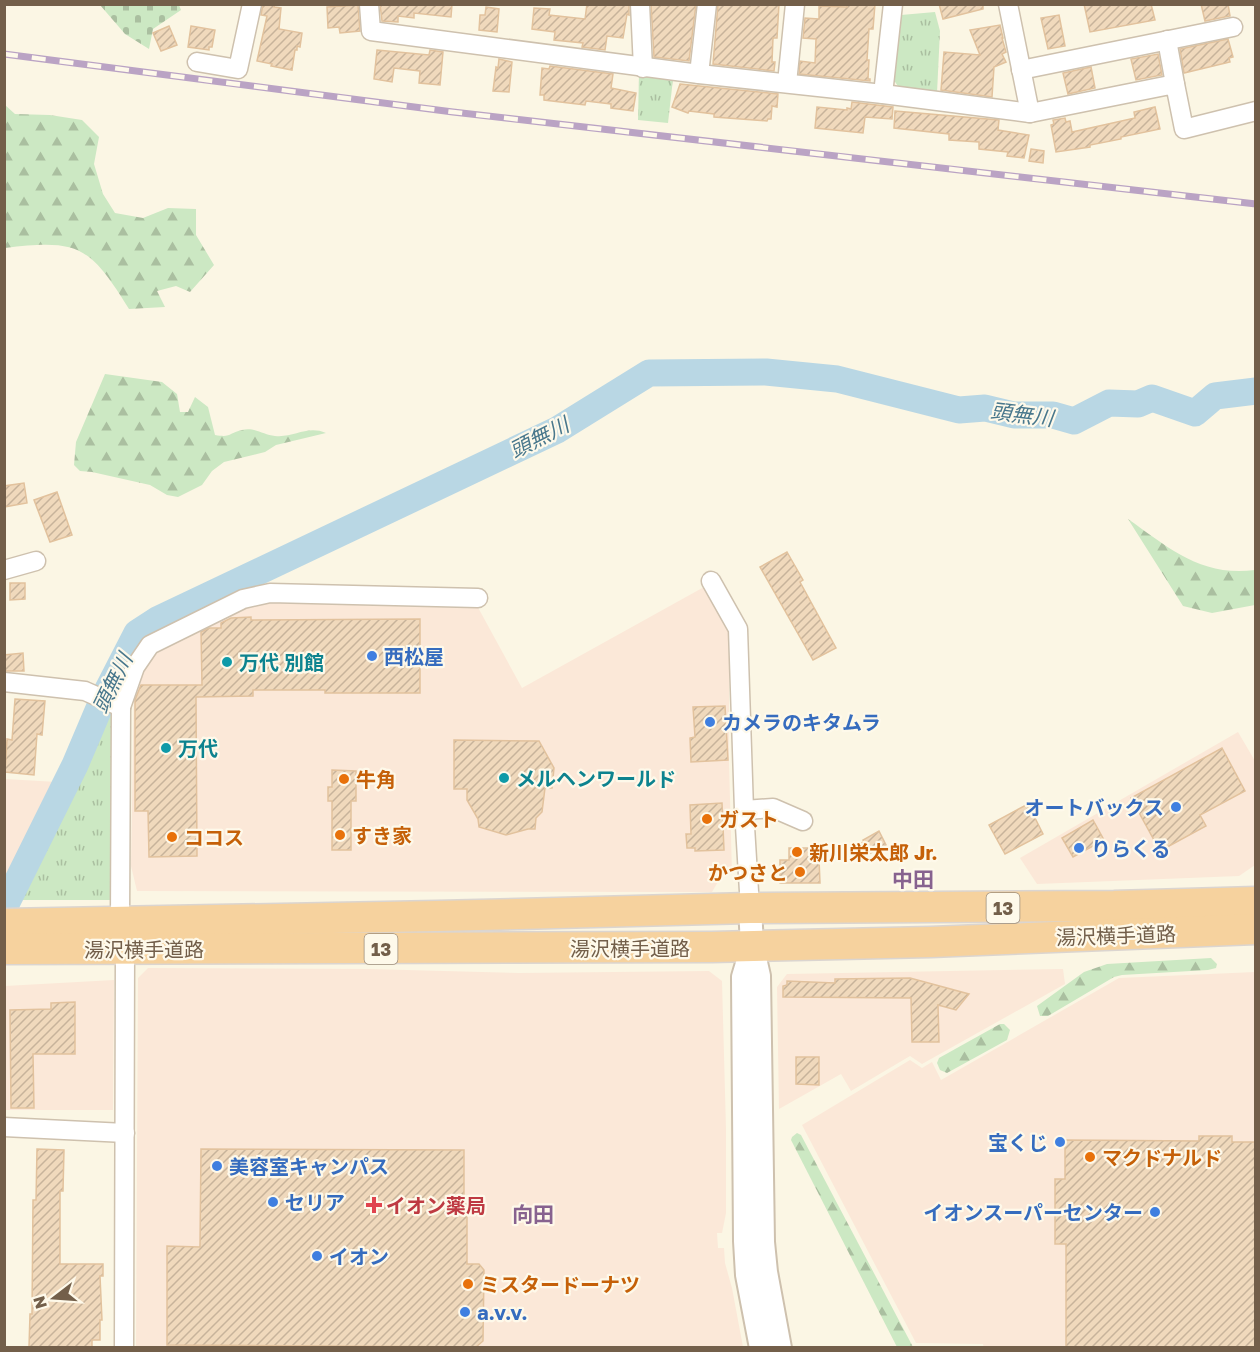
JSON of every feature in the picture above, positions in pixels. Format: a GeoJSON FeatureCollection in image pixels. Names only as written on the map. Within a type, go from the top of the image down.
{"type":"FeatureCollection","features":[{"type":"Feature","properties":{"kind":"highway","name":"湯沢横手道路"},"geometry":{"type":"LineString","coordinates":[[122,936],[750,908],[1114,906],[1256,902]]}},
{"type":"Feature","properties":{"kind":"highway","name":"湯沢横手道路"},"geometry":{"type":"LineString","coordinates":[[10,936],[122,936],[465,950],[931,942],[1256,929]]}},
{"type":"Feature","properties":{"kind":"street"},"geometry":{"type":"LineString","coordinates":[[197,62],[238,69],[252,4]]}},
{"type":"Feature","properties":{"kind":"street"},"geometry":{"type":"LineString","coordinates":[[369,4],[371,31],[699,75],[787,83],[1030,112],[1175,84]]}},
{"type":"Feature","properties":{"kind":"street"},"geometry":{"type":"LineString","coordinates":[[640,4],[643,68]]}},
{"type":"Feature","properties":{"kind":"street"},"geometry":{"type":"LineString","coordinates":[[699,75],[707,4]]}},
{"type":"Feature","properties":{"kind":"street"},"geometry":{"type":"LineString","coordinates":[[787,83],[795,4]]}},
{"type":"Feature","properties":{"kind":"street"},"geometry":{"type":"LineString","coordinates":[[884,94],[893,4]]}},
{"type":"Feature","properties":{"kind":"street"},"geometry":{"type":"LineString","coordinates":[[1008,4],[1030,112]]}},
{"type":"Feature","properties":{"kind":"street"},"geometry":{"type":"LineString","coordinates":[[1021,70],[1233,27]]}},
{"type":"Feature","properties":{"kind":"street"},"geometry":{"type":"LineString","coordinates":[[1167,40],[1184,129],[1256,111]]}},
{"type":"Feature","properties":{"kind":"street"},"geometry":{"type":"LineString","coordinates":[[4,570],[36,561]]}},
{"type":"Feature","properties":{"kind":"street"},"geometry":{"type":"LineString","coordinates":[[711,581],[738,629],[744,810],[752,945],[759,976],[763,1242],[765,1272],[780,1347]]}},
{"type":"Feature","properties":{"kind":"street"},"geometry":{"type":"LineString","coordinates":[[124,1347],[125,1132],[116,705],[135,667],[150,645],[243,599],[270,593],[478,598]]}},
{"type":"Feature","properties":{"kind":"street"},"geometry":{"type":"LineString","coordinates":[[4,682],[84,690],[116,705]]}},
{"type":"Feature","properties":{"kind":"street"},"geometry":{"type":"LineString","coordinates":[[744,810],[773,808],[803,822]]}},
{"type":"Feature","properties":{"kind":"street"},"geometry":{"type":"LineString","coordinates":[[752,945],[743,977],[745,1241],[747,1275],[761,1347]]}},
{"type":"Feature","properties":{"kind":"street"},"geometry":{"type":"LineString","coordinates":[[4,1127],[125,1132]]}},
{"type":"Feature","properties":{"kind":"shaded area"},"geometry":{"type":"Polygon","coordinates":[[[704,587],[729,631],[732,874],[722,875],[712,892],[137,891],[131,866],[134,682],[148,659],[196,629],[256,600],[475,602],[522,688],[704,587]]]}},
{"type":"Feature","properties":{"kind":"shaded area"},"geometry":{"type":"Polygon","coordinates":[[[1238,732],[1255,761],[1255,865],[1239,876],[1037,884],[1020,858],[1238,732]]]}},
{"type":"Feature","properties":{"kind":"shaded area"},"geometry":{"type":"Polygon","coordinates":[[[4,779],[57,782],[5,892],[4,779]]]}},
{"type":"Feature","properties":{"kind":"shaded area"},"geometry":{"type":"Polygon","coordinates":[[[148,968],[369,969],[519,973],[709,971],[722,981],[726,1213],[722,1233],[717,1233],[718,1248],[724,1248],[725,1263],[743,1347],[136,1348],[138,978],[148,968]]]}},
{"type":"Feature","properties":{"kind":"shaded area"},"geometry":{"type":"Polygon","coordinates":[[[1063,969],[1065,984],[922,1064],[910,1056],[851,1091],[841,1074],[779,1109],[777,987],[787,974],[1063,969]]]}},
{"type":"Feature","properties":{"kind":"shaded area"},"geometry":{"type":"Polygon","coordinates":[[[1255,972],[1255,1347],[984,1348],[983,1344],[916,1343],[802,1125],[910,1060],[922,1068],[932,1062],[941,1080],[1119,978],[1255,972]]]}},
{"type":"Feature","properties":{"kind":"shaded area"},"geometry":{"type":"Polygon","coordinates":[[[114,980],[113,1110],[5,1110],[5,986],[114,980]]]}},
{"type":"Feature","properties":{"kind":"green space"},"geometry":{"type":"Polygon","coordinates":[[[100,5],[179,5],[181,10],[153,29],[149,49],[125,34],[100,5]]]}},
{"type":"Feature","properties":{"kind":"green space"},"geometry":{"type":"Polygon","coordinates":[[[935,12],[940,31],[937,93],[900,89],[893,79],[901,15],[935,12]]]}},
{"type":"Feature","properties":{"kind":"green space"},"geometry":{"type":"Polygon","coordinates":[[[639,74],[673,79],[668,123],[638,120],[639,74]]]}},
{"type":"Feature","properties":{"kind":"green space"},"geometry":{"type":"Polygon","coordinates":[[[5,105],[15,114],[50,115],[82,120],[99,137],[94,164],[103,194],[115,213],[143,218],[168,208],[196,209],[196,235],[214,265],[190,292],[176,286],[157,291],[165,307],[129,309],[104,272],[80,252],[50,245],[5,248],[5,105]]]}},
{"type":"Feature","properties":{"kind":"green space"},"geometry":{"type":"Polygon","coordinates":[[[105,374],[162,382],[177,394],[180,412],[188,412],[195,397],[208,407],[215,435],[227,436],[247,429],[275,436],[313,430],[326,433],[276,445],[265,452],[224,462],[212,471],[202,485],[178,497],[167,495],[150,485],[80,471],[74,465],[76,442],[105,374]]]}},
{"type":"Feature","properties":{"kind":"green space"},"geometry":{"type":"Polygon","coordinates":[[[1128,519],[1172,550],[1202,565],[1236,571],[1255,570],[1255,605],[1212,613],[1183,606],[1128,519]]]}},
{"type":"Feature","properties":{"kind":"green space"},"geometry":{"type":"Polygon","coordinates":[[[107,714],[115,714],[114,900],[21,900],[107,714]]]}},
{"type":"Feature","properties":{"kind":"green space"},"geometry":{"type":"Polygon","coordinates":[[[1211,958],[1217,964],[1216,968],[1208,970],[1114,977],[1048,1016],[1040,1016],[1037,1006],[1084,972],[1107,964],[1211,958]]]}},
{"type":"Feature","properties":{"kind":"green space"},"geometry":{"type":"Polygon","coordinates":[[[1000,1024],[1004,1024],[1010,1030],[1007,1040],[947,1073],[940,1070],[937,1063],[939,1058],[1000,1024]]]}},
{"type":"Feature","properties":{"kind":"green space"},"geometry":{"type":"Polygon","coordinates":[[[797,1133],[801,1135],[913,1347],[897,1347],[791,1140],[797,1133]]]}},
{"type":"Feature","properties":{"kind":"building"},"geometry":{"type":"Polygon","coordinates":[[[263,4],[275,4],[274,7],[281,8],[279,29],[302,33],[300,47],[297,46],[295,50],[292,70],[257,61],[267,16],[261,15],[263,4]]]}},
{"type":"Feature","properties":{"kind":"building"},"geometry":{"type":"Polygon","coordinates":[[[380,4],[452,4],[451,17],[414,13],[414,18],[398,16],[398,22],[382,21],[380,4]]]}},
{"type":"Feature","properties":{"kind":"building"},"geometry":{"type":"Polygon","coordinates":[[[587,4],[629,4],[629,15],[627,14],[623,38],[607,36],[605,50],[582,47],[583,43],[554,40],[555,32],[532,29],[534,8],[550,9],[549,15],[585,19],[587,4]]]}},
{"type":"Feature","properties":{"kind":"building"},"geometry":{"type":"Polygon","coordinates":[[[651,4],[696,4],[689,61],[654,57],[651,4]]]}},
{"type":"Feature","properties":{"kind":"building"},"geometry":{"type":"Polygon","coordinates":[[[718,4],[779,4],[777,38],[773,38],[774,71],[713,64],[718,4]]]}},
{"type":"Feature","properties":{"kind":"building"},"geometry":{"type":"Polygon","coordinates":[[[847,4],[875,4],[873,29],[869,29],[867,60],[869,60],[868,79],[870,81],[799,74],[800,61],[815,63],[816,39],[803,38],[805,18],[819,19],[819,6],[847,7],[847,4]]]}},
{"type":"Feature","properties":{"kind":"building"},"geometry":{"type":"Polygon","coordinates":[[[939,4],[983,4],[983,9],[943,19],[939,4]]]}},
{"type":"Feature","properties":{"kind":"building"},"geometry":{"type":"Polygon","coordinates":[[[1084,4],[1151,4],[1155,20],[1090,32],[1084,4]]]}},
{"type":"Feature","properties":{"kind":"building"},"geometry":{"type":"Polygon","coordinates":[[[1201,4],[1228,4],[1230,16],[1205,21],[1201,4]]]}},
{"type":"Feature","properties":{"kind":"building"},"geometry":{"type":"Polygon","coordinates":[[[358,5],[360,31],[340,33],[339,27],[328,28],[327,7],[358,5]]]}},
{"type":"Feature","properties":{"kind":"building"},"geometry":{"type":"Polygon","coordinates":[[[486,7],[499,9],[497,32],[479,30],[480,15],[485,15],[486,7]]]}},
{"type":"Feature","properties":{"kind":"building"},"geometry":{"type":"Polygon","coordinates":[[[1059,15],[1065,46],[1048,49],[1041,18],[1059,15]]]}},
{"type":"Feature","properties":{"kind":"building"},"geometry":{"type":"Polygon","coordinates":[[[1000,25],[1006,52],[1002,54],[1006,62],[994,67],[992,97],[941,90],[944,52],[980,55],[970,30],[1000,25]]]}},
{"type":"Feature","properties":{"kind":"building"},"geometry":{"type":"Polygon","coordinates":[[[169,26],[177,45],[161,51],[153,33],[169,26]]]}},
{"type":"Feature","properties":{"kind":"building"},"geometry":{"type":"Polygon","coordinates":[[[191,26],[215,30],[212,47],[209,47],[209,50],[188,47],[191,26]]]}},
{"type":"Feature","properties":{"kind":"building"},"geometry":{"type":"Polygon","coordinates":[[[1228,39],[1233,57],[1229,58],[1230,62],[1184,73],[1180,49],[1228,39]]]}},
{"type":"Feature","properties":{"kind":"building"},"geometry":{"type":"Polygon","coordinates":[[[377,50],[429,55],[430,50],[443,52],[440,85],[419,83],[420,71],[394,68],[392,82],[374,79],[377,50]]]}},
{"type":"Feature","properties":{"kind":"building"},"geometry":{"type":"Polygon","coordinates":[[[1158,54],[1162,75],[1136,80],[1131,59],[1158,54]]]}},
{"type":"Feature","properties":{"kind":"building"},"geometry":{"type":"Polygon","coordinates":[[[499,59],[512,62],[509,92],[493,91],[499,59]]]}},
{"type":"Feature","properties":{"kind":"building"},"geometry":{"type":"Polygon","coordinates":[[[550,66],[613,74],[611,88],[636,93],[633,111],[611,108],[611,104],[586,101],[585,105],[544,100],[544,95],[540,95],[542,68],[549,69],[550,66]]]}},
{"type":"Feature","properties":{"kind":"building"},"geometry":{"type":"Polygon","coordinates":[[[1091,67],[1095,88],[1068,94],[1063,73],[1091,67]]]}},
{"type":"Feature","properties":{"kind":"building"},"geometry":{"type":"Polygon","coordinates":[[[680,84],[778,94],[777,107],[772,106],[771,119],[767,121],[714,117],[714,114],[689,111],[688,113],[672,107],[680,84]]]}},
{"type":"Feature","properties":{"kind":"building"},"geometry":{"type":"Polygon","coordinates":[[[852,102],[893,107],[892,119],[865,117],[863,133],[815,128],[817,107],[847,110],[847,108],[851,109],[852,102]]]}},
{"type":"Feature","properties":{"kind":"building"},"geometry":{"type":"Polygon","coordinates":[[[1155,107],[1160,129],[1121,137],[1121,139],[1090,145],[1090,147],[1056,152],[1051,125],[1054,124],[1053,120],[1065,118],[1066,122],[1070,121],[1072,132],[1135,118],[1134,112],[1155,107]]]}},
{"type":"Feature","properties":{"kind":"building"},"geometry":{"type":"Polygon","coordinates":[[[895,111],[999,120],[998,130],[1029,135],[1024,158],[1007,156],[1008,152],[979,149],[979,142],[949,140],[949,134],[894,128],[895,111]]]}},
{"type":"Feature","properties":{"kind":"building"},"geometry":{"type":"Polygon","coordinates":[[[1031,149],[1044,151],[1043,163],[1029,161],[1031,149]]]}},
{"type":"Feature","properties":{"kind":"building"},"geometry":{"type":"Polygon","coordinates":[[[24,483],[27,503],[4,507],[4,486],[24,483]]]}},
{"type":"Feature","properties":{"kind":"building"},"geometry":{"type":"Polygon","coordinates":[[[57,492],[72,535],[50,542],[34,500],[57,492]]]}},
{"type":"Feature","properties":{"kind":"building"},"geometry":{"type":"Polygon","coordinates":[[[787,552],[803,580],[800,582],[836,648],[813,660],[760,567],[787,552]]]}},
{"type":"Feature","properties":{"kind":"building"},"geometry":{"type":"Polygon","coordinates":[[[10,583],[25,583],[25,599],[10,600],[10,583]]]}},
{"type":"Feature","properties":{"kind":"building"},"geometry":{"type":"Polygon","coordinates":[[[251,617],[251,620],[420,619],[420,693],[253,690],[253,696],[196,697],[197,856],[149,857],[148,811],[135,811],[135,700],[141,685],[202,685],[201,632],[209,628],[221,628],[221,623],[231,618],[251,617]]]}},
{"type":"Feature","properties":{"kind":"building"},"geometry":{"type":"Polygon","coordinates":[[[23,653],[24,671],[4,671],[4,655],[23,653]]]}},
{"type":"Feature","properties":{"kind":"building"},"geometry":{"type":"Polygon","coordinates":[[[15,699],[45,701],[42,735],[37,734],[34,775],[5,772],[7,739],[12,740],[15,699]]]}},
{"type":"Feature","properties":{"kind":"building","name":"カメラのキタムラ"},"geometry":{"type":"Polygon","coordinates":[[[725,706],[728,760],[691,762],[690,738],[695,737],[693,707],[725,706]]]}},
{"type":"Feature","properties":{"kind":"building","name":"メルヘンワールド"},"geometry":{"type":"Polygon","coordinates":[[[454,740],[539,741],[554,768],[552,788],[545,788],[542,812],[536,818],[535,829],[506,835],[479,827],[478,819],[467,800],[467,789],[454,789],[454,740]]]}},
{"type":"Feature","properties":{"kind":"building","name":"オートバックス"},"geometry":{"type":"Polygon","coordinates":[[[1222,748],[1245,791],[1200,815],[1206,826],[1160,851],[1131,798],[1222,748]]]}},
{"type":"Feature","properties":{"kind":"building"},"geometry":{"type":"Polygon","coordinates":[[[332,770],[356,771],[356,801],[351,801],[351,850],[332,850],[332,801],[328,801],[328,787],[332,787],[332,770]]]}},
{"type":"Feature","properties":{"kind":"building","name":"ガスト"},"geometry":{"type":"Polygon","coordinates":[[[722,803],[724,850],[695,851],[695,848],[687,848],[686,834],[691,834],[690,805],[722,803]]]}},
{"type":"Feature","properties":{"kind":"building"},"geometry":{"type":"Polygon","coordinates":[[[1028,804],[1043,834],[1005,854],[989,825],[1028,804]]]}},
{"type":"Feature","properties":{"kind":"building","name":"りらくる"},"geometry":{"type":"Polygon","coordinates":[[[1093,820],[1104,840],[1073,857],[1062,838],[1093,820]]]}},
{"type":"Feature","properties":{"kind":"building"},"geometry":{"type":"Polygon","coordinates":[[[879,831],[886,845],[867,855],[861,843],[879,831]]]}},
{"type":"Feature","properties":{"kind":"building","name":"かつさと"},"geometry":{"type":"Polygon","coordinates":[[[789,848],[812,848],[812,859],[819,859],[820,883],[780,883],[780,860],[789,860],[789,848]]]}},
{"type":"Feature","properties":{"kind":"building"},"geometry":{"type":"Polygon","coordinates":[[[910,978],[969,994],[956,1010],[938,1005],[939,1042],[912,1042],[911,998],[783,997],[783,986],[787,985],[787,981],[835,983],[835,979],[910,978]]]}},
{"type":"Feature","properties":{"kind":"building"},"geometry":{"type":"Polygon","coordinates":[[[75,1002],[75,1054],[33,1054],[34,1108],[11,1108],[10,1010],[51,1009],[51,1003],[75,1002]]]}},
{"type":"Feature","properties":{"kind":"building"},"geometry":{"type":"Polygon","coordinates":[[[796,1057],[819,1057],[819,1085],[796,1084],[796,1057]]]}},
{"type":"Feature","properties":{"kind":"building","name":"イオンスーパーセンター"},"geometry":{"type":"Polygon","coordinates":[[[1199,1136],[1232,1136],[1232,1142],[1256,1142],[1256,1347],[1066,1347],[1066,1244],[1055,1244],[1055,1179],[1065,1179],[1065,1140],[1199,1141],[1199,1136]]]}},
{"type":"Feature","properties":{"kind":"building"},"geometry":{"type":"Polygon","coordinates":[[[37,1149],[64,1150],[63,1191],[60,1191],[60,1264],[103,1264],[103,1276],[100,1276],[102,1320],[100,1320],[100,1340],[92,1340],[92,1347],[29,1347],[30,1314],[32,1314],[33,1200],[36,1200],[37,1149]]]}},
{"type":"Feature","properties":{"kind":"building","name":"イオン"},"geometry":{"type":"Polygon","coordinates":[[[201,1149],[464,1150],[467,1264],[479,1264],[484,1270],[483,1341],[476,1347],[167,1345],[167,1246],[200,1247],[201,1149]]]}},
{"type":"Feature","properties":{"kind":"waterway","name":"頭無川"},"geometry":{"type":"LineString","coordinates":[[4,908],[75,765],[103,699],[137,633],[157,620],[557,430],[649,373],[766,372],[837,379],[959,410],[985,408],[1014,415],[1053,415],[1074,421],[1109,403],[1138,404],[1152,398],[1195,413],[1215,396],[1256,391]]}},
{"type":"Feature","properties":{"kind":"railway"},"geometry":{"type":"LineString","coordinates":[[4,54],[453,112],[1256,204]]}},
{"type":"Feature","properties":{"kind":"place","name":"西松屋"},"geometry":{"type":"Point","coordinates":[372,656]}},
{"type":"Feature","properties":{"kind":"place","name":"万代 別館"},"geometry":{"type":"Point","coordinates":[227,662]}},
{"type":"Feature","properties":{"kind":"place","name":"カメラのキタムラ"},"geometry":{"type":"Point","coordinates":[710,722]}},
{"type":"Feature","properties":{"kind":"place","name":"万代"},"geometry":{"type":"Point","coordinates":[166,748]}},
{"type":"Feature","properties":{"kind":"place","name":"メルヘンワールド"},"geometry":{"type":"Point","coordinates":[504,778]}},
{"type":"Feature","properties":{"kind":"place","name":"牛角"},"geometry":{"type":"Point","coordinates":[344,779]}},
{"type":"Feature","properties":{"kind":"place","name":"オートバックス"},"geometry":{"type":"Point","coordinates":[1176,807]}},
{"type":"Feature","properties":{"kind":"place","name":"ガスト"},"geometry":{"type":"Point","coordinates":[707,819]}},
{"type":"Feature","properties":{"kind":"place","name":"すき家"},"geometry":{"type":"Point","coordinates":[340,835]}},
{"type":"Feature","properties":{"kind":"place","name":"ココス"},"geometry":{"type":"Point","coordinates":[172,837]}},
{"type":"Feature","properties":{"kind":"place","name":"りらくる"},"geometry":{"type":"Point","coordinates":[1079,848]}},
{"type":"Feature","properties":{"kind":"place","name":"新川栄太郎 Jr."},"geometry":{"type":"Point","coordinates":[797,852]}},
{"type":"Feature","properties":{"kind":"place","name":"かつさと"},"geometry":{"type":"Point","coordinates":[800,872]}},
{"type":"Feature","properties":{"kind":"place","name":"宝くじ"},"geometry":{"type":"Point","coordinates":[1060,1142]}},
{"type":"Feature","properties":{"kind":"place","name":"マクドナルド"},"geometry":{"type":"Point","coordinates":[1090,1157]}},
{"type":"Feature","properties":{"kind":"place","name":"美容室キャンパス"},"geometry":{"type":"Point","coordinates":[217,1166]}},
{"type":"Feature","properties":{"kind":"place","name":"セリア"},"geometry":{"type":"Point","coordinates":[273,1202]}},
{"type":"Feature","properties":{"kind":"place","name":"イオン薬局"},"geometry":{"type":"Point","coordinates":[374,1205]}},
{"type":"Feature","properties":{"kind":"place","name":"イオンスーパーセンター"},"geometry":{"type":"Point","coordinates":[1155,1212]}},
{"type":"Feature","properties":{"kind":"place","name":"イオン"},"geometry":{"type":"Point","coordinates":[317,1256]}},
{"type":"Feature","properties":{"kind":"place","name":"ミスタードーナツ"},"geometry":{"type":"Point","coordinates":[468,1284]}},
{"type":"Feature","properties":{"kind":"place","name":"a.v.v."},"geometry":{"type":"Point","coordinates":[465,1312]}},
{"type":"Feature","properties":{"kind":"district","name":"中田"},"geometry":{"type":"Point","coordinates":[913,879]}},
{"type":"Feature","properties":{"kind":"district","name":"向田"},"geometry":{"type":"Point","coordinates":[533,1214]}}]}
